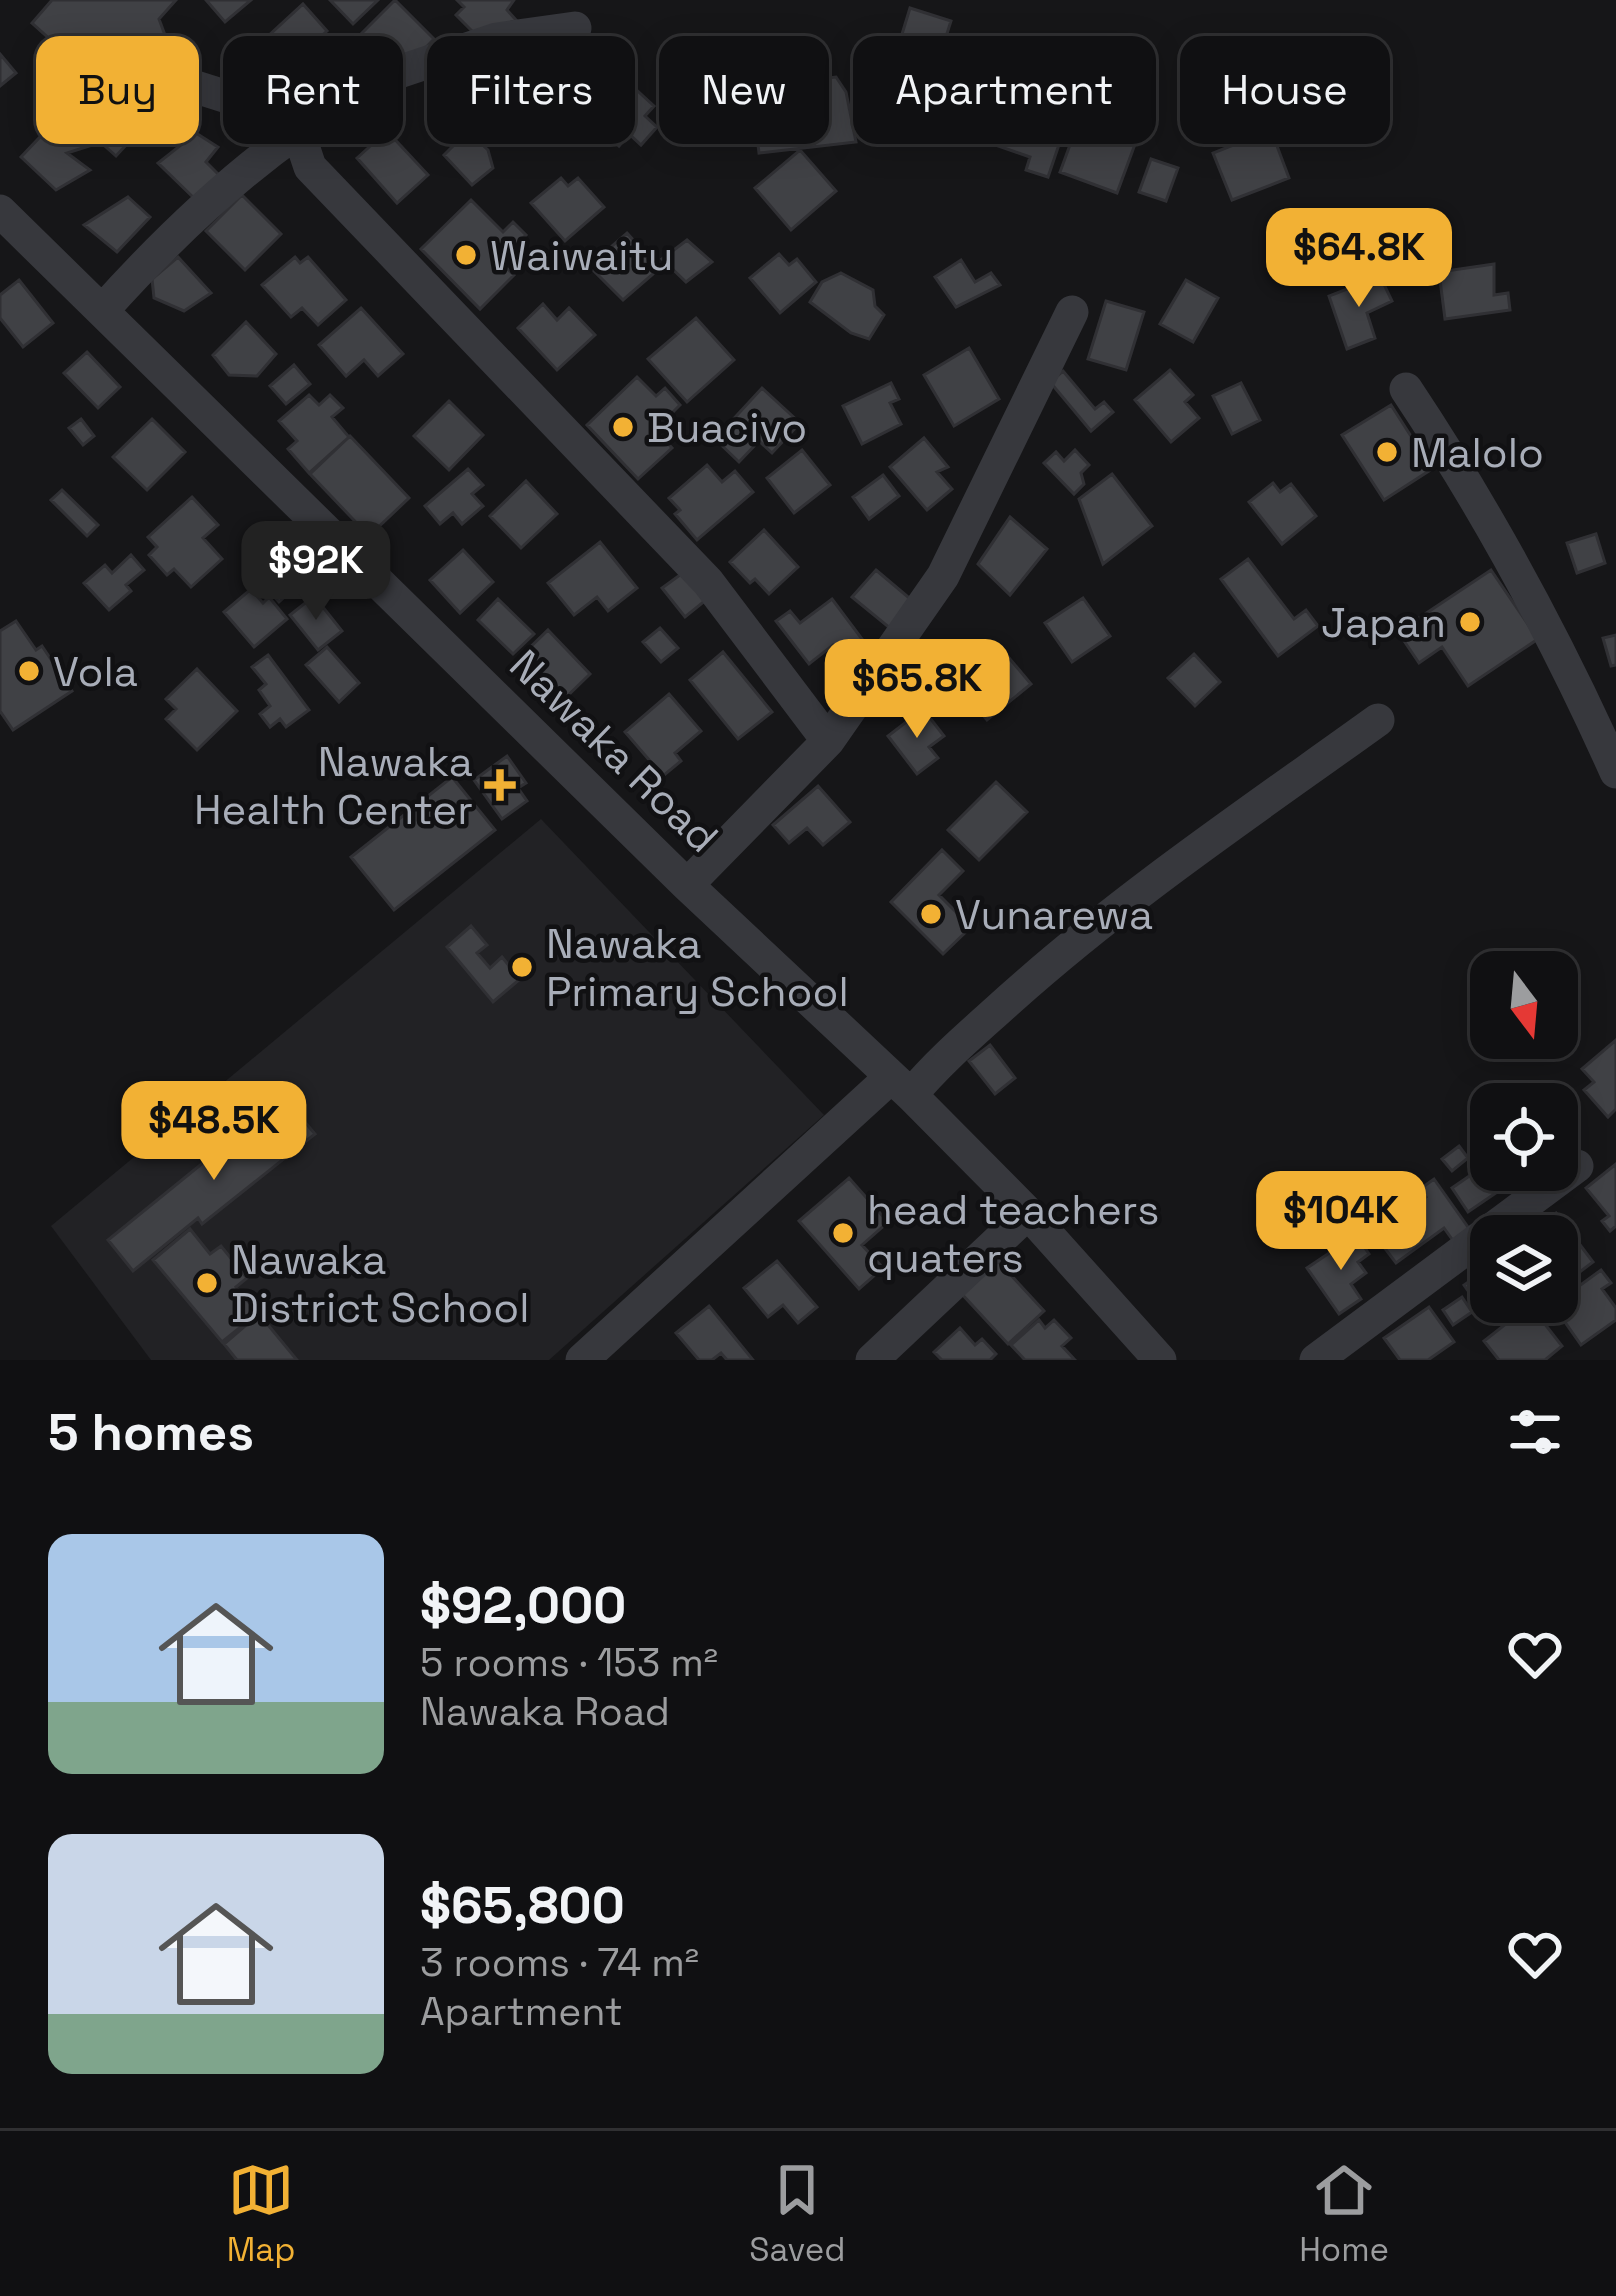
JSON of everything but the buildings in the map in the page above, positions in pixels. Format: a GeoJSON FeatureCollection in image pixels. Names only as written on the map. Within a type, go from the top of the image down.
{"type":"FeatureCollection","features":[{"type":"Feature","properties":{"kind":"street"},"geometry":{"type":"LineString","coordinates":[[403,71],[497,39],[575,28]]}},
{"type":"Feature","properties":{"kind":"street"},"geometry":{"type":"LineString","coordinates":[[102,311],[158,248],[244,169],[280,144]]}},
{"type":"Feature","properties":{"kind":"street"},"geometry":{"type":"LineString","coordinates":[[302,144],[310,167],[708,582],[828,741]]}},
{"type":"Feature","properties":{"kind":"street","name":"Nawaka Road"},"geometry":{"type":"LineString","coordinates":[[0,211],[687,885],[901,1086],[1028,1213],[1160,1360]]}},
{"type":"Feature","properties":{"kind":"street"},"geometry":{"type":"LineString","coordinates":[[687,885],[828,741],[944,576],[1072,312]]}},
{"type":"Feature","properties":{"kind":"street"},"geometry":{"type":"LineString","coordinates":[[1406,389],[1472,488],[1552,633],[1616,772]]}},
{"type":"Feature","properties":{"kind":"street"},"geometry":{"type":"LineString","coordinates":[[582,1360],[901,1086],[936,1065],[1054,959],[1135,895],[1378,721]]}},
{"type":"Feature","properties":{"kind":"street"},"geometry":{"type":"LineString","coordinates":[[1316,1360],[1543,1191]]}},
{"type":"Feature","properties":{"kind":"street"},"geometry":{"type":"LineString","coordinates":[[872,1360],[1028,1213]]}},
{"type":"Feature","properties":{"kind":"shaded area","name":"Nawaka Primary School"},"geometry":{"type":"Polygon","coordinates":[[[541,819],[824,1115],[549,1360],[151,1360],[51,1226],[541,819]]]}},
{"type":"Feature","properties":{"kind":"place","name":"Waiwaitu"},"geometry":{"type":"Point","coordinates":[466,255]}},
{"type":"Feature","properties":{"kind":"place","name":"Buacivo"},"geometry":{"type":"Point","coordinates":[623,427]}},
{"type":"Feature","properties":{"kind":"place","name":"Malolo"},"geometry":{"type":"Point","coordinates":[1387,452]}},
{"type":"Feature","properties":{"kind":"place","name":"Japan"},"geometry":{"type":"Point","coordinates":[1470,622]}},
{"type":"Feature","properties":{"kind":"place","name":"Vola"},"geometry":{"type":"Point","coordinates":[29,671]}},
{"type":"Feature","properties":{"kind":"place","name":"Nawaka Health Center"},"geometry":{"type":"Point","coordinates":[500,785]}},
{"type":"Feature","properties":{"kind":"place","name":"Vunarewa"},"geometry":{"type":"Point","coordinates":[931,914]}},
{"type":"Feature","properties":{"kind":"place","name":"Nawaka Primary School"},"geometry":{"type":"Point","coordinates":[522,967]}},
{"type":"Feature","properties":{"kind":"place","name":"head teachers quaters"},"geometry":{"type":"Point","coordinates":[843,1233]}},
{"type":"Feature","properties":{"kind":"place","name":"Nawaka District School"},"geometry":{"type":"Point","coordinates":[207,1283]}}]}
